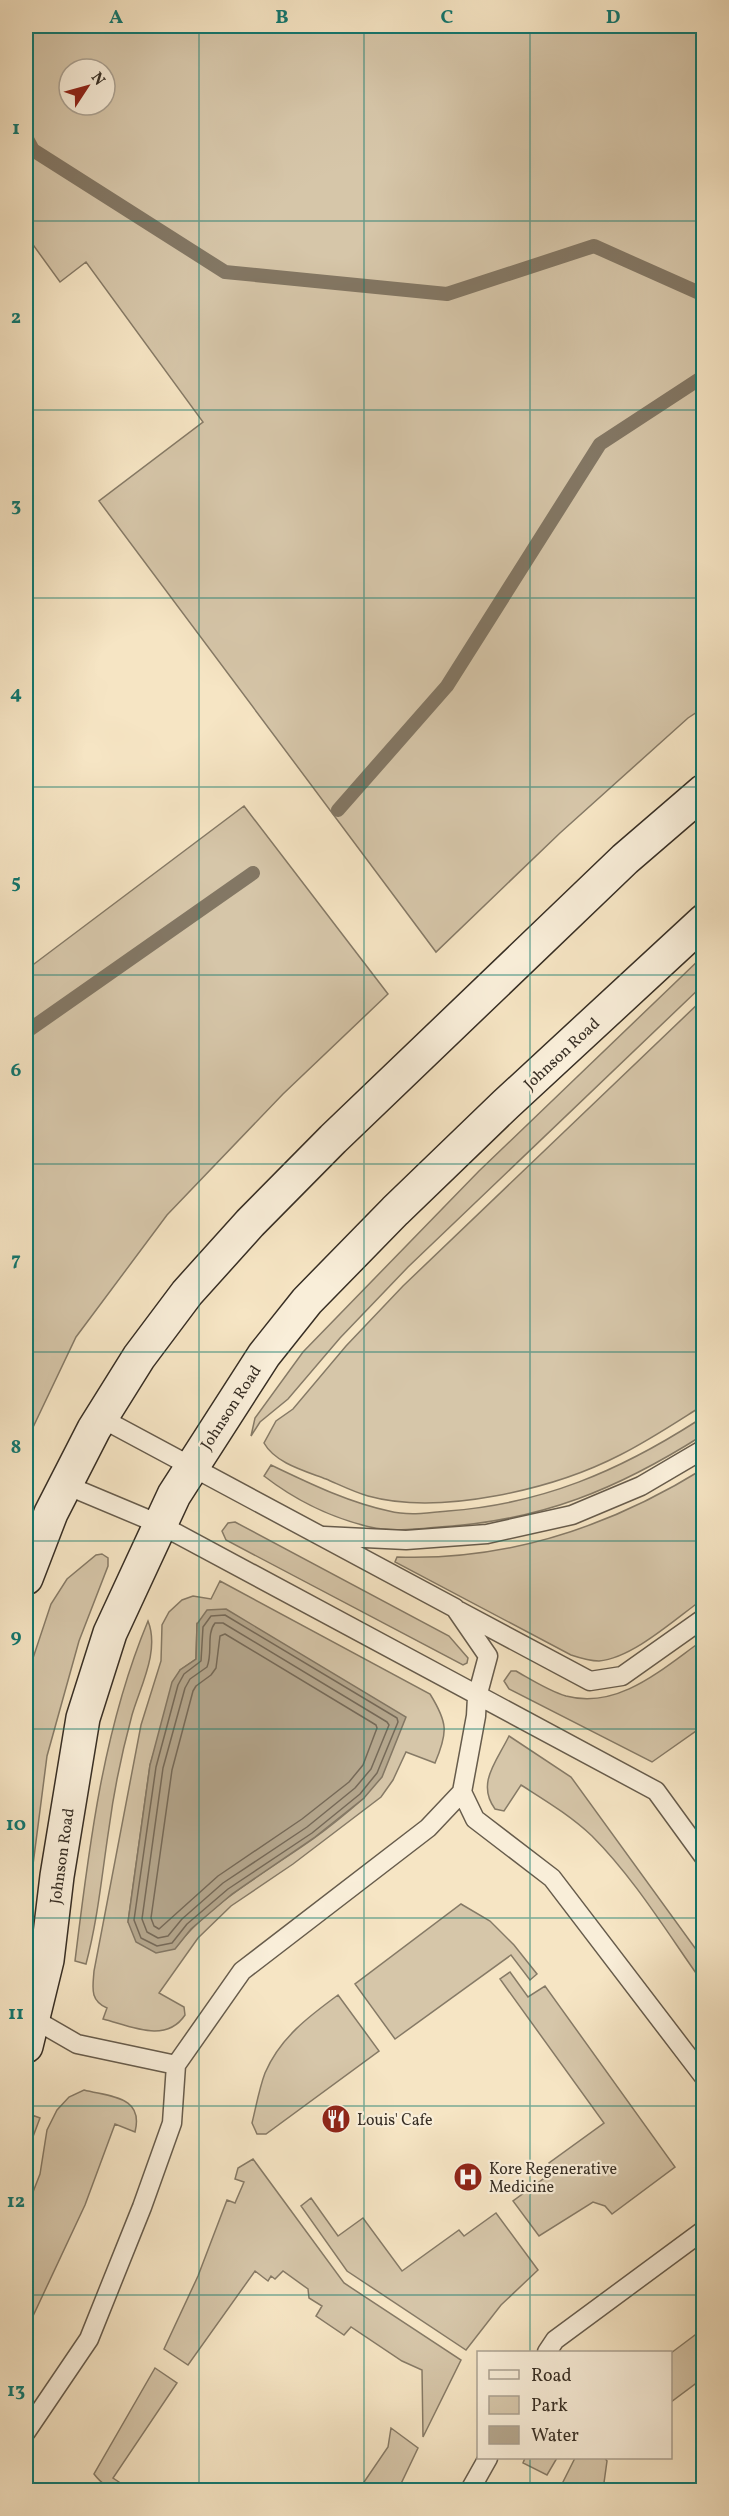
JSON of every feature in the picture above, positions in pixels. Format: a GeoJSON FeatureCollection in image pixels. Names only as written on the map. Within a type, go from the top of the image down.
{"type":"FeatureCollection","features":[{"type":"Feature","properties":{"kind":"main road"},"geometry":{"type":"LineString","coordinates":[[26,1578],[51,1513],[100,1418],[139,1357],[187,1293],[250,1223],[333,1139],[625,859],[704,791]]}},
{"type":"Feature","properties":{"kind":"main road","name":"Johnson Road"},"geometry":{"type":"LineString","coordinates":[[29,2032],[46,1960],[57,1876],[83,1718],[110,1633],[159,1524],[192,1466],[264,1355],[307,1301],[506,1104],[704,921]]}},
{"type":"Feature","properties":{"kind":"lane"},"geometry":{"type":"LineString","coordinates":[[100,1418],[590,1681],[622,1676],[704,1618]]}},
{"type":"Feature","properties":{"kind":"lane"},"geometry":{"type":"LineString","coordinates":[[318,1536],[406,1540],[475,1535],[561,1517],[641,1486],[704,1449]]}},
{"type":"Feature","properties":{"kind":"lane"},"geometry":{"type":"LineString","coordinates":[[66,1485],[159,1524],[477,1697],[656,1791],[704,1857]]}},
{"type":"Feature","properties":{"kind":"lane"},"geometry":{"type":"LineString","coordinates":[[26,2432],[89,2339],[142,2207],[172,2123],[176,2065],[242,1971],[428,1828],[462,1792],[476,1716],[477,1697],[488,1656],[455,1608]]}},
{"type":"Feature","properties":{"kind":"lane"},"geometry":{"type":"LineString","coordinates":[[462,1792],[475,1819],[552,1878],[704,2077]]}},
{"type":"Feature","properties":{"kind":"lane"},"geometry":{"type":"LineString","coordinates":[[29,2032],[176,2065]]}},
{"type":"Feature","properties":{"kind":"lane"},"geometry":{"type":"LineString","coordinates":[[548,2351],[555,2340],[704,2230]]}},
{"type":"Feature","properties":{"kind":"lane"},"geometry":{"type":"LineString","coordinates":[[470,2490],[487,2459]]}},
{"type":"Feature","properties":{"kind":"green space"},"geometry":{"type":"Polygon","coordinates":[[[26,26],[703,26],[703,708],[688,718],[560,833],[436,952],[99,501],[203,422],[86,262],[60,282],[26,235],[26,26]]]}},
{"type":"Feature","properties":{"kind":"green space"},"geometry":{"type":"Polygon","coordinates":[[[244,806],[388,994],[283,1094],[167,1215],[76,1337],[26,1442],[26,970],[244,806]]]}},
{"type":"Feature","properties":{"kind":"green space"},"geometry":{"type":"Polygon","coordinates":[[[703,956],[703,985],[408,1267],[340,1338],[288,1399],[260,1422],[251,1436],[255,1418],[303,1352],[479,1171],[703,956]]]}},
{"type":"Feature","properties":{"kind":"green space"},"geometry":{"type":"Polygon","coordinates":[[[703,999],[703,1408],[702,1406],[620,1455],[563,1479],[496,1496],[462,1501],[428,1503],[368,1496],[291,1466],[275,1456],[264,1443],[276,1421],[293,1409],[346,1346],[403,1286],[703,999]]]}},
{"type":"Feature","properties":{"kind":"green space"},"geometry":{"type":"Polygon","coordinates":[[[697,1421],[703,1429],[703,1435],[609,1486],[545,1509],[476,1524],[404,1530],[370,1527],[342,1519],[314,1507],[288,1493],[264,1476],[271,1465],[343,1497],[396,1513],[426,1513],[482,1507],[548,1493],[609,1470],[697,1421]]]}},
{"type":"Feature","properties":{"kind":"green space"},"geometry":{"type":"Polygon","coordinates":[[[703,1469],[703,1599],[653,1636],[626,1653],[612,1658],[595,1661],[571,1655],[395,1562],[397,1557],[438,1557],[478,1553],[557,1536],[632,1507],[703,1469]]]}},
{"type":"Feature","properties":{"kind":"green space"},"geometry":{"type":"Polygon","coordinates":[[[235,1522],[449,1636],[468,1658],[467,1663],[463,1665],[226,1540],[222,1531],[228,1523],[235,1522]]]}},
{"type":"Feature","properties":{"kind":"green space"},"geometry":{"type":"Polygon","coordinates":[[[102,1554],[108,1558],[108,1566],[79,1641],[47,1756],[26,1919],[26,1679],[51,1604],[67,1579],[96,1555],[102,1554]]]}},
{"type":"Feature","properties":{"kind":"green space"},"geometry":{"type":"Polygon","coordinates":[[[220,1581],[430,1694],[443,1720],[444,1735],[435,1763],[406,1752],[393,1780],[381,1797],[293,1864],[231,1906],[198,1938],[159,1993],[184,2007],[185,2015],[177,2024],[168,2029],[147,2030],[103,2019],[107,2008],[97,2001],[93,1993],[94,1971],[141,1725],[161,1661],[162,1625],[169,1612],[182,1600],[193,1596],[211,1599],[220,1581]],[[197,1624],[196,1659],[180,1670],[150,1765],[128,1922],[175,1948],[205,1916],[222,1902],[313,1839],[364,1798],[197,1624]]]}},
{"type":"Feature","properties":{"kind":"green space"},"geometry":{"type":"Polygon","coordinates":[[[148,1621],[152,1644],[148,1669],[132,1715],[119,1771],[97,1913],[86,1964],[75,1961],[92,1831],[120,1704],[148,1621]]]}},
{"type":"Feature","properties":{"kind":"green space"},"geometry":{"type":"Polygon","coordinates":[[[703,1640],[703,1726],[652,1762],[509,1689],[504,1681],[511,1671],[516,1671],[566,1696],[585,1699],[604,1697],[639,1684],[703,1640]]]}},
{"type":"Feature","properties":{"kind":"green space"},"geometry":{"type":"Polygon","coordinates":[[[509,1736],[571,1777],[703,1959],[703,1983],[637,1888],[608,1853],[584,1829],[521,1785],[504,1811],[495,1809],[487,1790],[488,1781],[494,1763],[509,1736]]]}},
{"type":"Feature","properties":{"kind":"green space"},"geometry":{"type":"Polygon","coordinates":[[[461,1904],[490,1921],[514,1945],[537,1974],[530,1980],[511,1955],[395,2039],[355,1984],[461,1904]]]}},
{"type":"Feature","properties":{"kind":"green space"},"geometry":{"type":"Polygon","coordinates":[[[510,1972],[528,1997],[545,1986],[675,2167],[612,2214],[605,2206],[593,2202],[539,2236],[513,2201],[554,2171],[549,2163],[604,2123],[500,1979],[510,1972]]]}},
{"type":"Feature","properties":{"kind":"green space"},"geometry":{"type":"Polygon","coordinates":[[[338,1995],[379,2051],[266,2134],[257,2134],[252,2123],[259,2092],[271,2061],[296,2029],[338,1995]]]}},
{"type":"Feature","properties":{"kind":"green space"},"geometry":{"type":"Polygon","coordinates":[[[84,2090],[114,2097],[130,2105],[135,2111],[135,2132],[115,2124],[85,2205],[26,2331],[26,2210],[40,2174],[47,2130],[57,2110],[69,2097],[84,2090]]]}},
{"type":"Feature","properties":{"kind":"green space"},"geometry":{"type":"Polygon","coordinates":[[[32,2115],[40,2118],[28,2150],[32,2162],[26,2180],[26,2132],[32,2115]]]}},
{"type":"Feature","properties":{"kind":"green space"},"geometry":{"type":"Polygon","coordinates":[[[253,2159],[344,2283],[461,2360],[423,2437],[422,2370],[402,2361],[351,2327],[344,2335],[316,2316],[322,2306],[309,2298],[308,2289],[283,2271],[275,2279],[271,2276],[268,2281],[255,2271],[188,2365],[164,2349],[198,2276],[227,2200],[235,2203],[244,2182],[235,2179],[238,2168],[253,2159]]]}},
{"type":"Feature","properties":{"kind":"green space"},"geometry":{"type":"Polygon","coordinates":[[[311,2198],[338,2236],[363,2218],[402,2271],[459,2230],[464,2236],[496,2213],[538,2270],[501,2305],[466,2350],[347,2271],[301,2206],[311,2198]]]}},
{"type":"Feature","properties":{"kind":"green space"},"geometry":{"type":"Polygon","coordinates":[[[703,2329],[703,2378],[672,2401],[672,2352],[703,2329]]]}},
{"type":"Feature","properties":{"kind":"green space"},"geometry":{"type":"Polygon","coordinates":[[[155,2368],[177,2383],[113,2478],[122,2484],[118,2488],[107,2486],[94,2474],[155,2368]]]}},
{"type":"Feature","properties":{"kind":"green space"},"geometry":{"type":"Polygon","coordinates":[[[391,2428],[418,2448],[398,2490],[370,2490],[362,2485],[388,2447],[391,2428]]]}},
{"type":"Feature","properties":{"kind":"green space"},"geometry":{"type":"Polygon","coordinates":[[[525,2459],[556,2459],[547,2475],[523,2463],[525,2459]]]}},
{"type":"Feature","properties":{"kind":"green space"},"geometry":{"type":"Polygon","coordinates":[[[574,2459],[606,2459],[607,2461],[603,2490],[559,2490],[574,2459]]]}},
{"type":"Feature","properties":{"kind":"water"},"geometry":{"type":"Polygon","coordinates":[[[226,1609],[406,1717],[382,1777],[364,1798],[315,1837],[232,1894],[191,1929],[175,1949],[156,1953],[136,1942],[128,1922],[150,1765],[172,1682],[180,1670],[196,1659],[197,1624],[207,1610],[226,1609]]]}},
{"type":"Feature","properties":{"kind":"waterway"},"geometry":{"type":"LineString","coordinates":[[26,137],[33,150],[225,272],[447,294],[594,246],[704,295]]}},
{"type":"Feature","properties":{"kind":"waterway"},"geometry":{"type":"LineString","coordinates":[[338,810],[447,686],[600,444],[704,376]]}},
{"type":"Feature","properties":{"kind":"waterway"},"geometry":{"type":"LineString","coordinates":[[26,1032],[253,873]]}},
{"type":"Feature","properties":{"kind":"place","name":"Louis' Cafe"},"geometry":{"type":"Point","coordinates":[336,2119]}},
{"type":"Feature","properties":{"kind":"place","name":"Kore Regenerative Medicine"},"geometry":{"type":"Point","coordinates":[468,2177]}}]}
